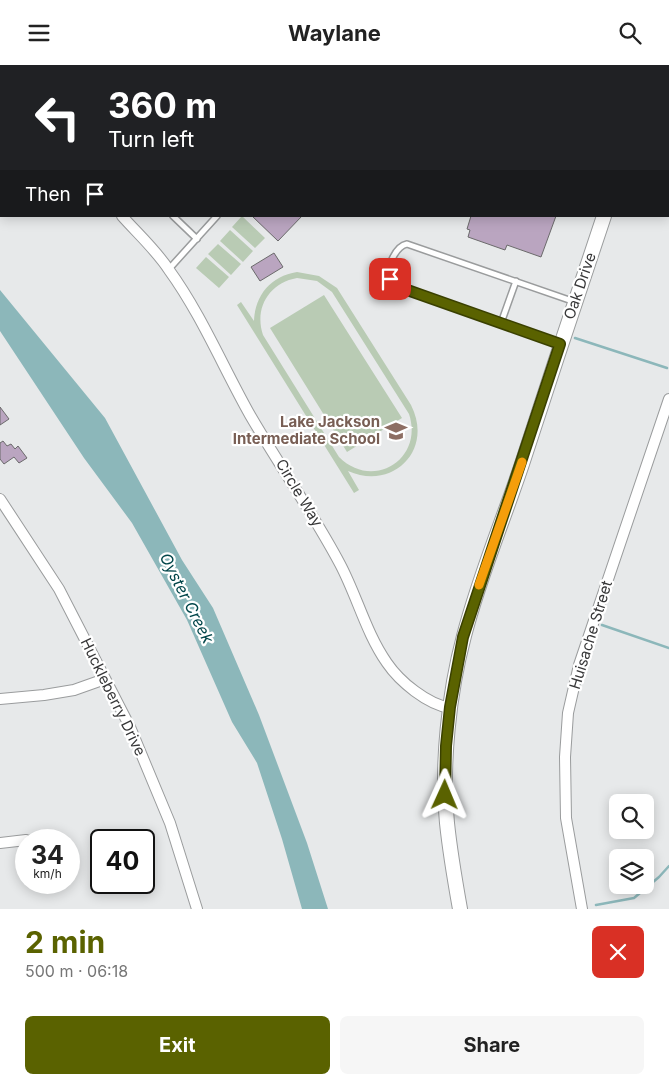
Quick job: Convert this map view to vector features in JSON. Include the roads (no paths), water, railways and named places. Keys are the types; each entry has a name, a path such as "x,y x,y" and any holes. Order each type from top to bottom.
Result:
{"street":[{"name":"Circle Way","path":"123,217 169,269 190,303 252,417 323,533 358,601 375,643 388,664 417,692 437,705 450,707"},
{"name":"Oak Drive","path":"460,909 446,822 446,746 450,707 463,637 604,217"},
{"name":"Huisache Street","path":"582,909 566,818 565,757 568,713 579,665 669,399"},
{"name":"Huckleberry Drive","path":"0,499 59,589 130,727 170,823 197,909"},
{"path":"0,699 74,691 105,679"},
{"path":"0,843 15,842"}],"lane":[{"path":"174,217 196,239"},
{"path":"169,269 215,219"},
{"path":"560,344 396,286 390,279 389,270 397,250 401,245 407,244 575,302"},
{"path":"501,323 516,281"}],"water":[{"name":"Oyster Creek","path":"0,290 105,418 182,560 213,608 259,715 307,843 328,909 302,909 282,839 257,763 232,722 187,620 132,523 84,458 0,331"}],"waterway":[{"path":"575,338 667,368"},
{"path":"602,625 669,648"},
{"path":"596,905 634,898 669,866"}],"place":[{"name":"Lake Jackson Intermediate School","path":"396,431"}]}
